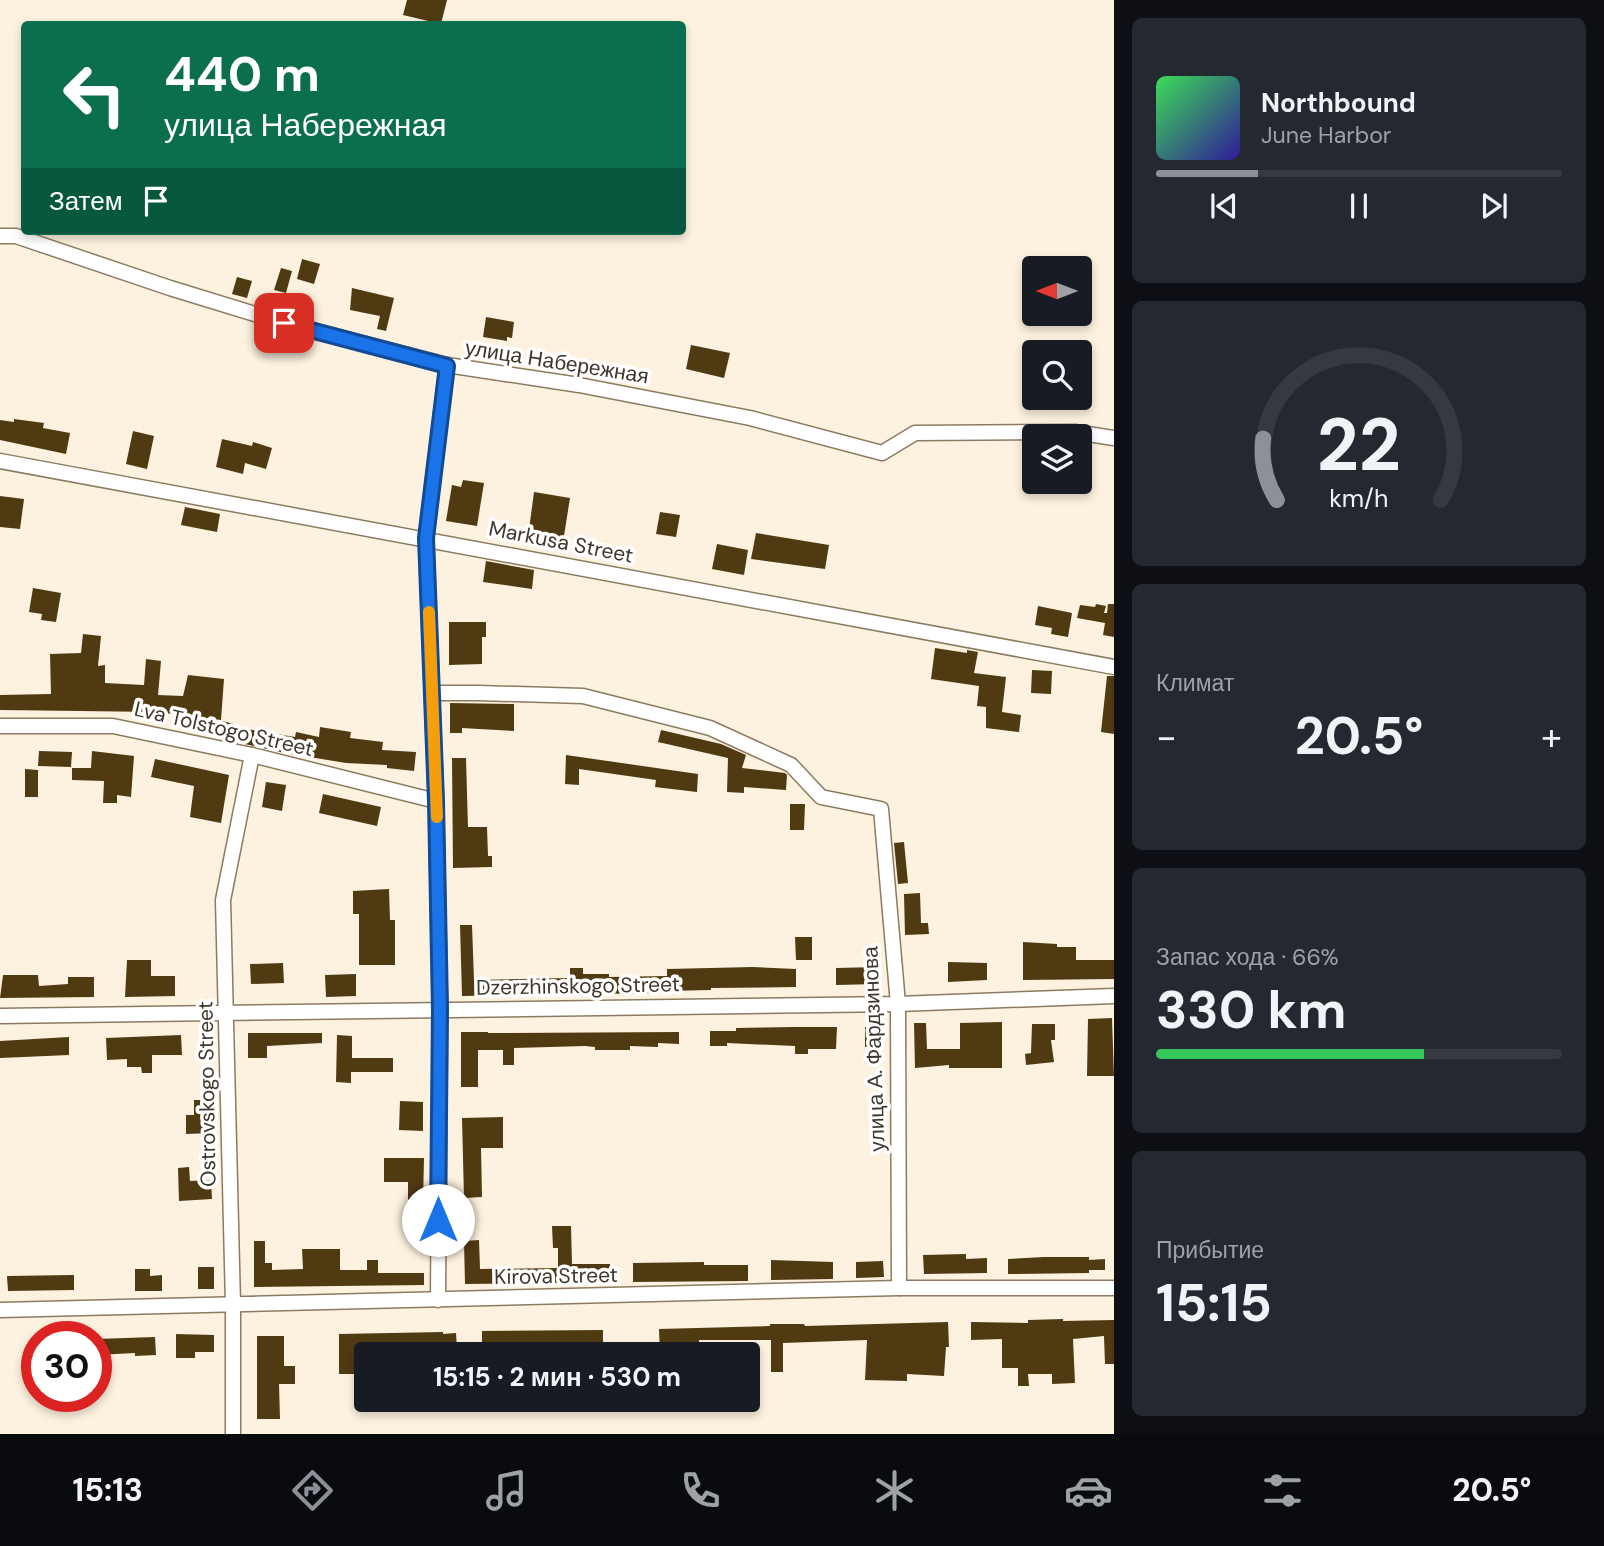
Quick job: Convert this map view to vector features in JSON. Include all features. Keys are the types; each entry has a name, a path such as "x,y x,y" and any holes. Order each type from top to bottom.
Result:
{"street":[{"name":"улица Набережная","path":"0,236 16,236 284,323 447,366 579,385 750,418 882,453 915,433 1075,432 1114,438"},
{"path":"438,1300 440,1009 433,694 426,538 447,366"},
{"name":"Markusa Street","path":"0,461 1114,667"},
{"name":"улица А. Фардзинова","path":"433,694 478,692 583,696 710,728 791,765 821,797 881,809 898,1004 899,1288"},
{"name":"Lva Tolstogo Street","path":"0,726 113,726 252,755 436,801"},
{"name":"Ostrovskogo Street","path":"233,1434 233,1305 223,900 252,755"},
{"name":"Dzerzhinskogo Street","path":"0,1016 898,1004 1114,996"},
{"name":"Kirova Street","path":"0,1310 899,1288 1114,1288"}],"building":[{"path":"407,0 447,0 442,21 403,15"},
{"path":"302,259 320,264 314,284 297,279"},
{"path":"281,268 292,271 286,293 274,290"},
{"path":"237,277 252,281 247,298 232,294"},
{"path":"352,288 394,298 386,331 377,329 380,316 350,310"},
{"path":"486,317 514,322 512,338 507,337 507,341 483,337"},
{"path":"691,345 730,353 724,378 686,369"},
{"path":"14,419 44,423 43,428 70,433 66,454 0,440 0,420 14,422"},
{"path":"133,431 154,436 147,469 126,464"},
{"path":"222,439 252,446 253,442 272,448 266,469 245,463 243,474 216,467"},
{"path":"463,480 484,483 477,526 446,521 452,485 461,487"},
{"path":"534,492 570,498 563,542 528,537"},
{"path":"0,496 24,499 20,529 0,527"},
{"path":"185,507 220,514 217,532 181,525"},
{"path":"660,512 680,515 676,537 656,534"},
{"path":"756,533 829,545 825,569 751,559"},
{"path":"717,544 748,550 744,575 712,569"},
{"path":"486,561 534,570 532,589 483,582"},
{"path":"33,588 61,593 56,622 41,620 42,614 29,612"},
{"path":"1096,604 1106,606 1104,613 1107,613 1108,604 1114,604 1114,637 1103,635 1105,623 1077,618 1080,605 1095,607"},
{"path":"1038,606 1072,613 1068,637 1051,634 1052,628 1035,625"},
{"path":"449,622 486,622 486,637 482,637 482,664 449,665"},
{"path":"83,634 101,636 98,666 105,665 105,683 144,685 146,659 161,661 158,695 183,696 188,675 224,679 221,720 157,712 0,710 0,695 51,694 50,654 81,653"},
{"path":"935,648 978,652 974,673 1006,677 1002,712 1021,715 1019,732 986,728 986,707 977,706 979,686 931,679"},
{"path":"1032,670 1052,671 1051,694 1031,693"},
{"path":"1107,676 1114,676 1114,734 1101,732"},
{"path":"450,703 514,704 514,731 462,728 462,733 450,733"},
{"path":"222,721 234,724 234,727 295,737 296,732 319,737 320,727 351,732 350,738 383,742 382,750 416,752 414,771 387,768 387,765 346,763 285,753 218,738"},
{"path":"661,730 721,744 746,755 742,768 785,773 786,790 744,787 744,793 727,792 728,758 658,742"},
{"path":"39,751 72,752 71,767 38,766"},
{"path":"92,751 134,756 131,797 117,795 117,803 103,803 104,781 72,780 72,768 91,768"},
{"path":"566,755 698,774 697,792 655,787 656,780 579,769 579,785 565,784"},
{"path":"452,758 466,758 468,827 487,827 488,856 492,856 492,867 453,868"},
{"path":"155,759 229,775 221,823 190,817 194,786 151,777"},
{"path":"25,769 38,770 38,797 25,797"},
{"path":"266,782 286,785 282,811 262,807"},
{"path":"323,794 381,807 377,826 319,813"},
{"path":"790,804 805,804 804,830 790,830"},
{"path":"904,842 908,883 898,884 894,843"},
{"path":"389,889 390,920 395,920 395,965 359,965 359,914 353,914 353,891"},
{"path":"920,893 921,923 928,923 929,934 905,935 904,894"},
{"path":"460,925 472,925 474,980 570,978 570,968 583,968 583,974 609,974 609,977 667,976 667,969 753,967 796,969 796,987 711,988 666,993 462,996"},
{"path":"795,937 812,937 812,960 796,960"},
{"path":"1023,942 1076,947 1076,960 1114,960 1114,979 1023,980"},
{"path":"127,960 151,960 151,976 175,976 175,996 125,997"},
{"path":"948,962 987,963 987,980 948,982"},
{"path":"283,963 284,983 251,984 250,964"},
{"path":"878,967 878,984 836,985 836,968"},
{"path":"356,974 356,996 326,997 325,975"},
{"path":"3,975 38,975 39,986 68,984 68,977 94,977 94,997 0,998"},
{"path":"1112,1018 1114,1076 1087,1076 1088,1019"},
{"path":"1002,1022 1002,1068 949,1068 949,1065 915,1068 914,1023 926,1023 927,1049 960,1049 960,1023"},
{"path":"1032,1024 1055,1024 1055,1040 1051,1040 1054,1062 1026,1065 1025,1054 1031,1053"},
{"path":"837,1027 836,1049 808,1049 808,1054 795,1054 795,1046 727,1043 727,1046 710,1046 710,1031 736,1031 736,1028"},
{"path":"865,1027 880,1027 880,1047 865,1047"},
{"path":"461,1032 679,1032 679,1044 658,1043 658,1047 630,1046 630,1050 595,1050 595,1047 585,1046 514,1048 514,1065 503,1065 503,1050 478,1050 478,1087 461,1087"},
{"path":"248,1033 322,1033 322,1043 267,1046 267,1058 248,1058"},
{"path":"181,1035 182,1055 152,1055 152,1073 142,1073 141,1067 127,1067 127,1059 107,1060 106,1038"},
{"path":"337,1035 352,1036 352,1058 393,1058 393,1072 351,1072 351,1083 336,1082"},
{"path":"69,1037 69,1055 0,1058 0,1041"},
{"path":"194,1100 211,1100 212,1133 186,1134 186,1115 194,1115"},
{"path":"400,1101 423,1102 423,1131 399,1130"},
{"path":"503,1117 503,1148 481,1148 482,1197 464,1198 462,1118"},
{"path":"384,1158 424,1158 423,1204 408,1204 408,1182 384,1182"},
{"path":"189,1167 190,1181 211,1180 212,1199 179,1201 178,1168"},
{"path":"552,1226 571,1226 572,1264 610,1264 610,1282 465,1284 464,1241 479,1240 480,1269 558,1268 558,1248 553,1248"},
{"path":"254,1241 265,1241 265,1263 272,1263 272,1270 303,1269 302,1249 340,1249 340,1270 367,1270 367,1260 378,1260 378,1273 424,1273 424,1285 254,1287"},
{"path":"966,1254 966,1259 987,1258 987,1273 924,1274 923,1255"},
{"path":"1008,1259 1105,1259 1105,1270 1089,1270 1089,1273 1008,1274"},
{"path":"771,1260 833,1262 833,1279 771,1280"},
{"path":"883,1261 884,1277 856,1278 856,1262"},
{"path":"704,1262 704,1265 748,1265 748,1281 633,1282 633,1263"},
{"path":"198,1267 214,1267 214,1289 198,1289"},
{"path":"135,1269 150,1269 150,1276 162,1275 162,1291 135,1291"},
{"path":"74,1275 74,1290 8,1291 7,1276"},
{"path":"1028,1320 1114,1320 1114,1364 1105,1364 1104,1336 1073,1339 1075,1383 1052,1384 1052,1374 1028,1374 1029,1386 1018,1386 1018,1368 1002,1368 1002,1339 971,1340 971,1322 1028,1323"},
{"path":"948,1322 949,1347 946,1347 944,1376 907,1374 907,1381 865,1380 867,1340 783,1343 783,1372 771,1372 771,1340 660,1342 659,1329 770,1324 805,1326"},
{"path":"603,1330 603,1342 482,1342 482,1331"},
{"path":"443,1332 456,1333 457,1342 354,1342 354,1374 339,1374 339,1334"},
{"path":"176,1334 214,1335 214,1352 195,1352 195,1358 176,1358"},
{"path":"257,1336 284,1336 284,1366 295,1366 295,1384 279,1384 280,1419 257,1419"},
{"path":"155,1337 156,1355 112,1354 112,1338"}],"slow traffic":[{"path":"429,612 437,817"}],"route":[{"path":"284,323 447,366 426,538 433,694 440,1009 438,1220"}]}
